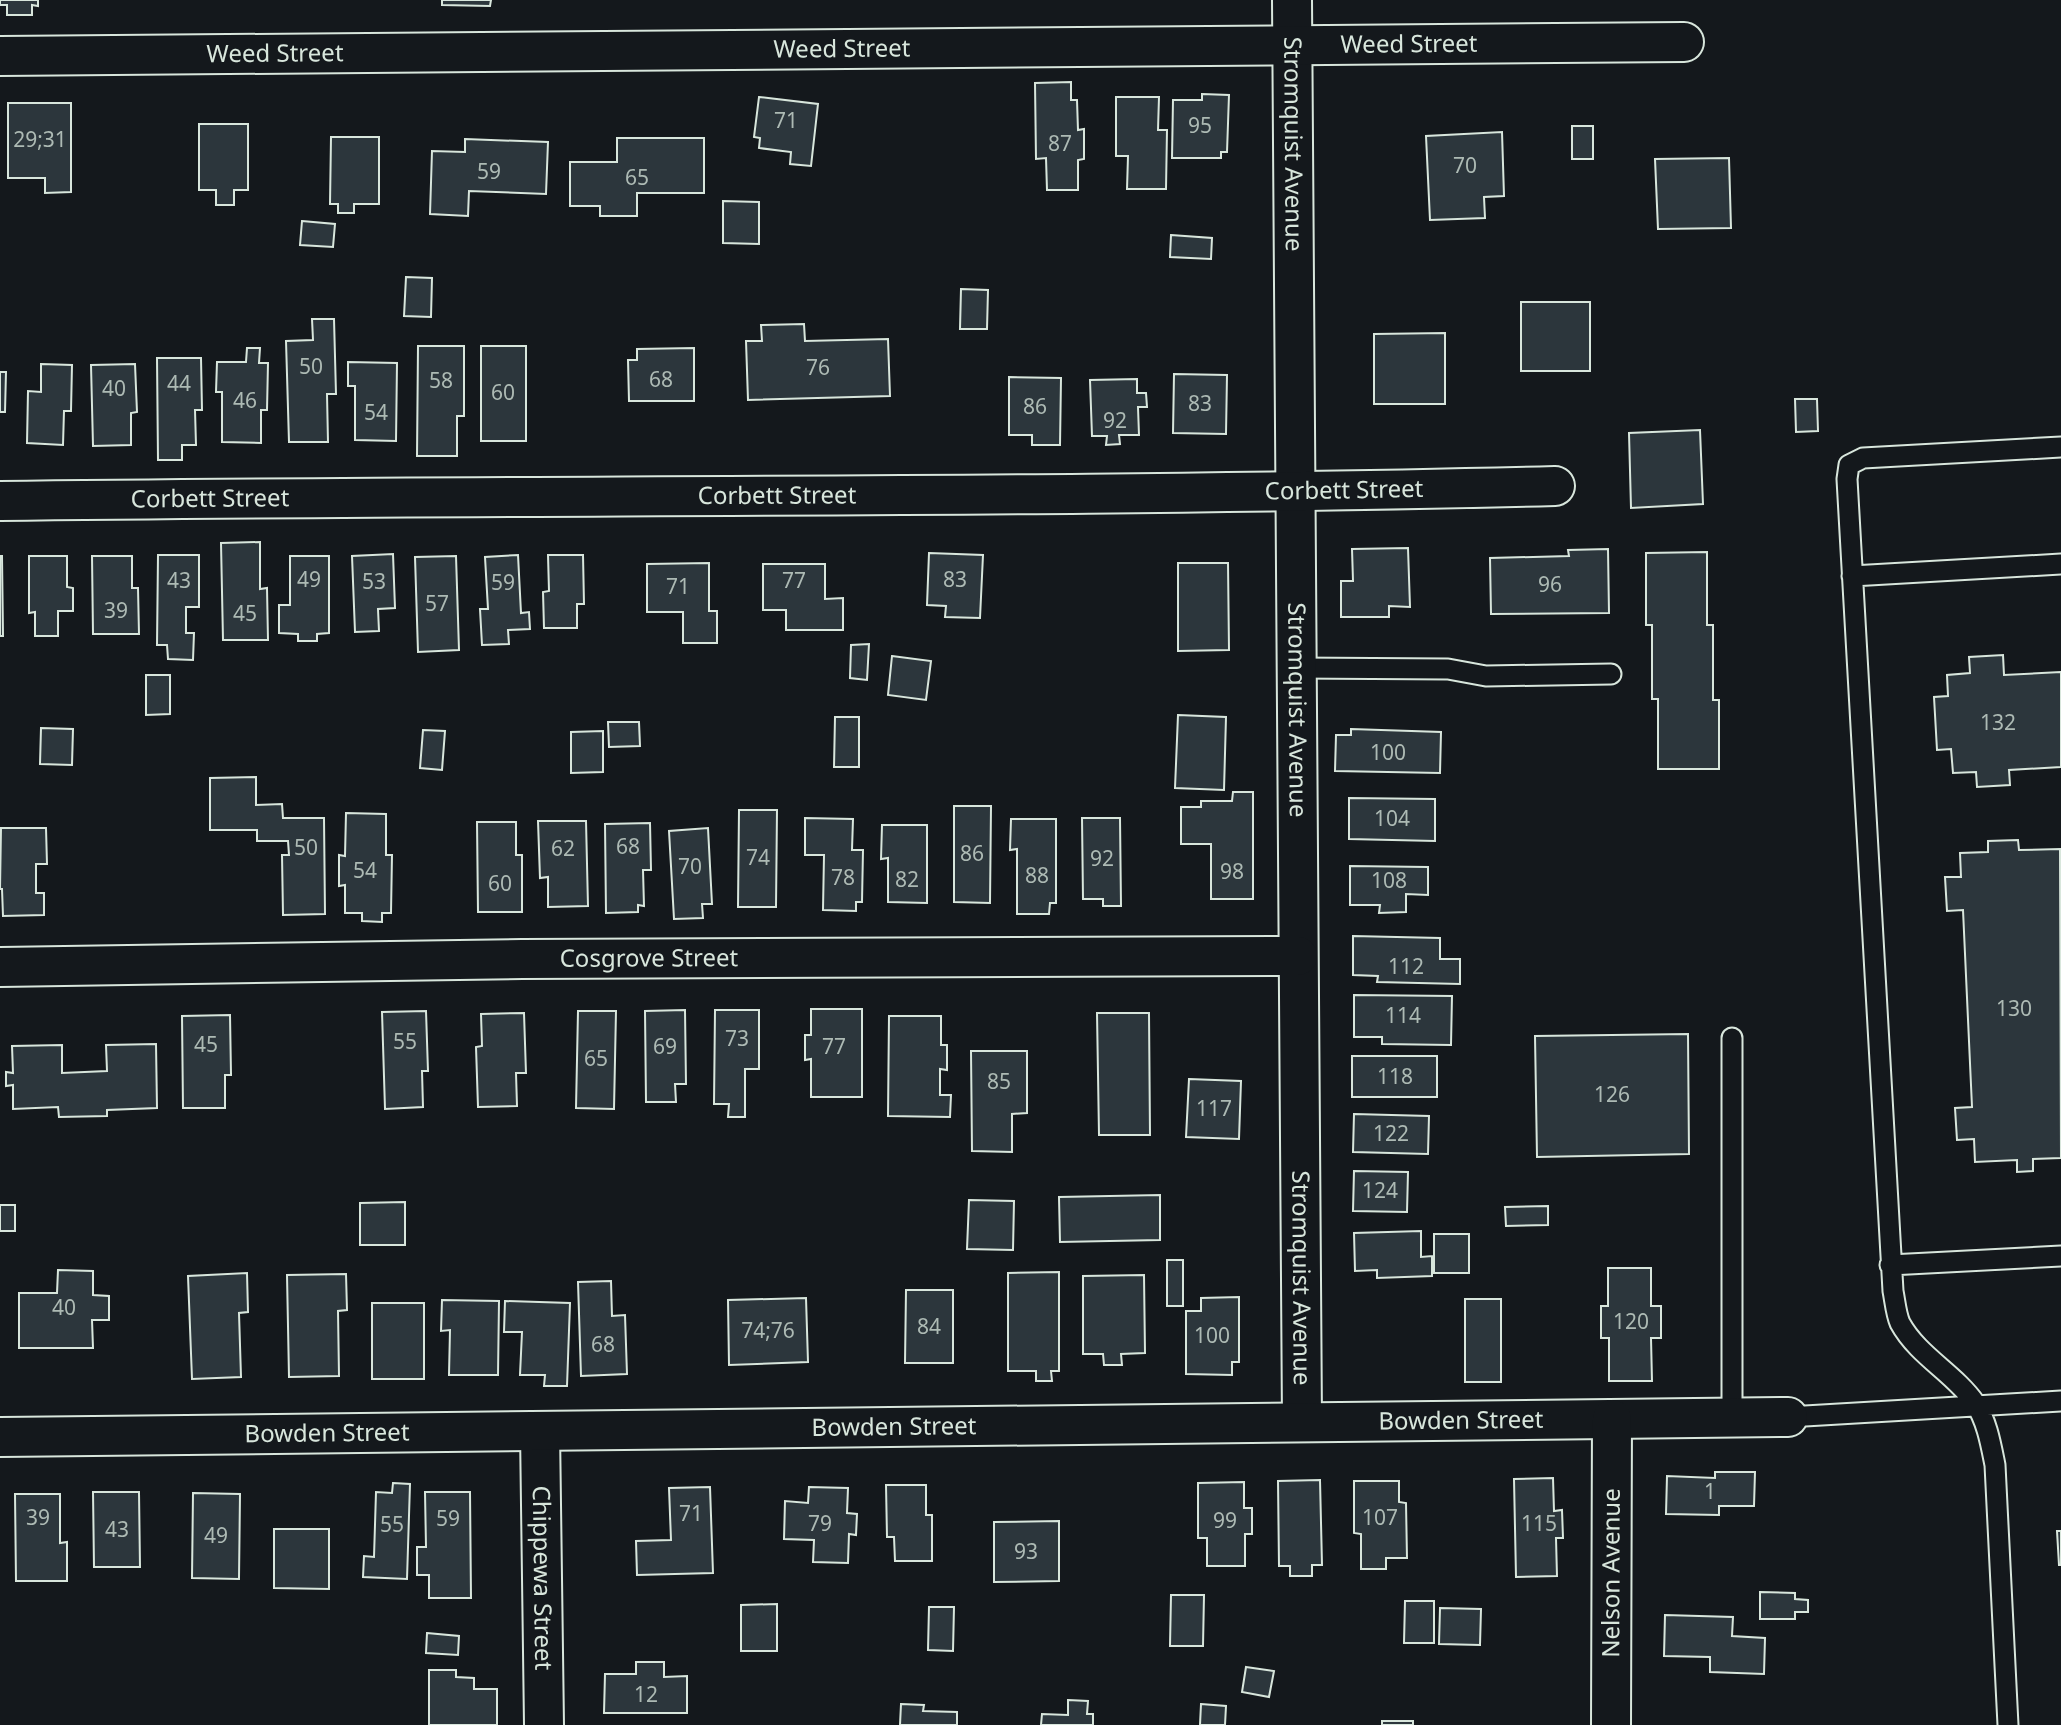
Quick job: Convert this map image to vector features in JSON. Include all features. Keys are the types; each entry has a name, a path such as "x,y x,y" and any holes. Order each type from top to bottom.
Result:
{"street":[{"name":"Stromquist Avenue","path":"1292,0 1302,1422"},
{"name":"Weed Street","path":"0,56 1684,42"},
{"name":"Corbett Street","path":"0,501 357,496 1296,492 1555,486"},
{"name":"Cosgrove Street","path":"0,967 522,959 1298,956"},
{"name":"Bowden Street","path":"0,1437 1788,1417"},
{"name":"Nelson Avenue","path":"1611,1725 1612,1419"},
{"name":"Chippewa Street","path":"540,1431 544,1725"}],"lane":[{"path":"2008,1725 1995,1465 1989,1434 1976,1405 1956,1381 1915,1345 1899,1321 1890,1265 1847,479 1849,465 1863,458 2061,447"},
{"path":"1852,576 2061,564"},
{"path":"1297,668 1448,669 1486,676 1611,674"},
{"path":"1731,1418 1732,1038"},
{"path":"1890,1265 2061,1256"},
{"path":"1788,1417 2061,1401"}],"building":[{"path":"0,0 38,0 38,6 32,5 32,15 7,15 7,5 0,5"},
{"path":"442,0 491,0 490,6 442,5"},
{"path":"1071,82 1071,100 1077,100 1078,130 1084,129 1084,159 1078,160 1078,190 1047,190 1046,158 1036,159 1035,83"},
{"path":"1202,94 1229,95 1227,152 1221,152 1221,158 1172,158 1173,100 1202,100"},
{"path":"759,97 818,104 811,166 790,164 791,152 759,148 760,138 754,137"},
{"path":"1116,97 1159,97 1158,130 1167,130 1166,189 1127,189 1128,156 1116,156"},
{"path":"8,103 71,103 71,192 45,193 45,178 8,178"},
{"path":"199,124 248,124 248,190 234,190 234,205 216,205 216,190 199,190"},
{"path":"1572,126 1593,126 1593,159 1572,159"},
{"path":"1502,132 1504,196 1484,197 1485,218 1430,220 1426,136"},
{"path":"331,137 379,137 379,204 354,204 354,213 338,213 338,204 330,204"},
{"path":"617,138 704,138 704,193 637,193 637,216 600,216 600,206 570,206 570,162 617,162"},
{"path":"465,139 548,142 546,194 469,191 468,216 430,214 432,151 465,152"},
{"path":"1729,158 1731,228 1658,229 1655,159"},
{"path":"723,201 759,202 759,244 723,243"},
{"path":"302,221 335,224 333,247 300,245"},
{"path":"1171,235 1212,238 1211,259 1170,257"},
{"path":"406,277 432,278 431,317 404,316"},
{"path":"961,289 988,290 987,329 960,329"},
{"path":"1521,302 1590,302 1590,371 1521,371"},
{"path":"312,319 334,319 336,394 327,394 328,442 289,442 286,341 313,340"},
{"path":"804,324 805,341 888,339 890,396 748,400 746,341 762,341 761,325"},
{"path":"1445,333 1445,404 1374,404 1374,334"},
{"path":"418,346 464,346 464,416 457,416 457,456 417,456"},
{"path":"481,346 526,346 526,441 481,441"},
{"path":"247,348 260,348 259,363 268,363 267,410 261,410 261,443 222,442 222,392 216,392 217,362 246,362"},
{"path":"694,348 694,401 629,401 628,360 637,360 637,349"},
{"path":"157,358 201,358 202,410 195,410 196,445 182,445 182,460 158,460"},
{"path":"348,362 397,363 396,441 355,440 355,386 348,386"},
{"path":"41,364 72,365 71,411 64,411 63,445 27,443 28,391 41,392"},
{"path":"135,364 137,412 131,413 131,445 93,446 91,365"},
{"path":"0,372 6,372 5,412 0,412"},
{"path":"1174,374 1227,375 1226,434 1173,433"},
{"path":"1009,377 1061,378 1060,445 1032,445 1032,435 1009,435"},
{"path":"1137,379 1137,393 1146,393 1147,407 1138,407 1139,435 1119,435 1120,444 1106,445 1107,436 1092,436 1090,380"},
{"path":"1795,399 1817,399 1818,431 1796,432"},
{"path":"1700,430 1703,504 1631,508 1629,433"},
{"path":"260,542 260,589 267,588 268,640 223,640 221,543"},
{"path":"1408,548 1410,607 1389,606 1389,617 1341,617 1341,581 1353,581 1352,549"},
{"path":"1608,549 1609,613 1491,614 1490,558 1569,556 1568,550"},
{"path":"1707,552 1707,625 1713,625 1713,700 1719,700 1719,769 1658,769 1658,699 1652,699 1652,625 1646,625 1646,553"},
{"path":"929,553 983,555 980,618 945,617 946,606 927,605"},
{"path":"393,554 395,608 378,609 379,631 355,632 352,556"},
{"path":"158,555 199,555 199,607 186,607 186,633 194,633 193,660 168,659 167,645 157,645"},
{"path":"518,555 521,613 529,612 530,629 508,630 509,644 482,645 480,609 488,609 485,557"},
{"path":"548,555 583,555 584,604 577,604 577,628 544,628 543,592 549,591"},
{"path":"2,556 3,636 0,636"},
{"path":"29,556 67,556 67,587 73,588 73,611 58,611 58,636 35,636 35,612 29,613"},
{"path":"92,556 132,556 132,588 138,588 139,634 93,634"},
{"path":"290,556 329,556 329,633 317,634 317,641 298,641 298,634 279,633 279,605 290,605"},
{"path":"456,556 459,650 418,652 415,557"},
{"path":"709,563 709,611 717,611 717,643 683,643 683,612 647,612 647,564"},
{"path":"1178,563 1228,563 1229,650 1178,651"},
{"path":"763,564 825,564 825,599 843,598 843,630 786,630 786,610 763,610"},
{"path":"869,644 867,680 850,678 851,645"},
{"path":"2003,655 2004,675 2061,672 2061,767 2009,770 2010,785 1977,787 1976,772 1953,773 1951,749 1937,750 1934,697 1948,696 1947,675 1970,673 1969,657"},
{"path":"892,656 931,661 926,700 888,695"},
{"path":"146,675 170,675 170,714 146,715"},
{"path":"1178,715 1226,717 1224,790 1175,788"},
{"path":"835,717 859,717 859,767 834,767"},
{"path":"608,722 639,722 640,746 609,747"},
{"path":"41,728 73,729 72,765 40,764"},
{"path":"1351,729 1441,732 1440,773 1335,771 1336,735 1351,735"},
{"path":"423,730 445,731 442,770 420,768"},
{"path":"603,731 603,772 571,773 571,732"},
{"path":"256,777 256,805 282,804 283,818 324,818 325,914 283,915 282,855 289,855 288,841 257,841 257,830 210,830 210,778"},
{"path":"1233,792 1253,792 1253,899 1211,899 1211,844 1181,844 1181,807 1201,807 1201,801 1232,801"},
{"path":"1349,798 1435,799 1435,841 1349,839"},
{"path":"954,806 991,806 990,903 954,902"},
{"path":"739,810 777,810 776,907 738,907"},
{"path":"346,813 386,814 386,855 392,855 391,913 382,913 382,922 362,921 362,913 345,913 345,885 339,886 339,855 345,856"},
{"path":"805,818 853,819 852,850 863,850 862,902 856,902 856,911 823,910 824,855 805,855"},
{"path":"1082,818 1120,818 1121,906 1103,906 1103,899 1083,899"},
{"path":"1011,819 1056,819 1056,903 1050,903 1049,914 1017,914 1017,849 1010,850"},
{"path":"538,821 586,821 588,906 548,907 548,877 540,878"},
{"path":"477,822 516,822 516,855 522,855 522,912 478,912"},
{"path":"650,823 651,870 643,870 644,906 638,905 638,912 606,913 605,824"},
{"path":"882,825 927,825 927,903 888,902 888,858 881,859"},
{"path":"1,828 46,828 47,864 36,864 36,893 44,893 44,915 3,916 0,889"},
{"path":"708,828 712,904 702,904 703,918 674,919 669,831"},
{"path":"2018,840 2019,850 2060,849 2061,1158 2033,1159 2033,1171 2017,1172 2017,1160 1975,1162 1974,1139 1957,1140 1955,1108 1972,1107 1963,910 1947,911 1945,877 1961,877 1960,853 1988,852 1988,841"},
{"path":"1350,866 1428,867 1428,895 1406,894 1406,912 1379,913 1380,905 1350,905"},
{"path":"1353,936 1440,938 1440,959 1460,959 1460,984 1377,982 1378,976 1353,975"},
{"path":"1354,995 1452,996 1451,1045 1382,1044 1382,1037 1354,1037"},
{"path":"811,1009 862,1009 862,1097 811,1097 811,1059 805,1060 805,1035 811,1035"},
{"path":"685,1010 686,1084 675,1084 676,1102 646,1102 645,1011"},
{"path":"715,1010 759,1010 759,1069 745,1069 745,1117 728,1117 729,1104 714,1104"},
{"path":"426,1011 428,1071 422,1071 423,1107 385,1109 382,1012"},
{"path":"578,1011 616,1011 614,1109 576,1108"},
{"path":"524,1013 526,1073 516,1073 517,1106 478,1107 476,1047 482,1046 481,1014"},
{"path":"1097,1013 1149,1013 1150,1135 1099,1135"},
{"path":"230,1015 231,1075 225,1075 225,1108 183,1108 182,1016"},
{"path":"889,1016 941,1016 941,1045 947,1045 947,1070 940,1069 940,1095 951,1095 950,1117 888,1116"},
{"path":"1688,1034 1689,1154 1537,1157 1535,1036"},
{"path":"156,1044 157,1108 107,1110 107,1116 59,1117 58,1107 13,1109 13,1085 6,1086 6,1072 13,1073 12,1046 62,1045 62,1073 107,1071 106,1045"},
{"path":"971,1051 1027,1051 1027,1113 1012,1114 1012,1152 972,1151"},
{"path":"1352,1056 1437,1056 1437,1097 1352,1097"},
{"path":"1189,1079 1241,1081 1239,1139 1186,1137"},
{"path":"1354,1114 1429,1116 1428,1154 1353,1152"},
{"path":"1354,1171 1408,1172 1407,1212 1353,1211"},
{"path":"1160,1195 1160,1240 1060,1242 1059,1197"},
{"path":"969,1200 1014,1201 1013,1250 967,1249"},
{"path":"405,1202 405,1245 360,1245 360,1203"},
{"path":"0,1205 15,1205 15,1231 0,1231"},
{"path":"1548,1206 1548,1225 1506,1226 1505,1207"},
{"path":"1421,1231 1421,1257 1432,1256 1432,1276 1377,1278 1377,1270 1355,1271 1354,1233"},
{"path":"1434,1234 1469,1234 1469,1273 1434,1273"},
{"path":"1167,1260 1183,1260 1183,1306 1167,1306"},
{"path":"1608,1268 1651,1268 1651,1306 1661,1306 1661,1338 1651,1338 1652,1381 1609,1381 1609,1338 1601,1338 1601,1306 1608,1306"},
{"path":"58,1270 93,1271 93,1295 109,1296 109,1320 92,1320 93,1348 19,1348 19,1293 57,1293"},
{"path":"1059,1272 1059,1371 1051,1371 1052,1381 1036,1381 1036,1371 1008,1371 1008,1273"},
{"path":"247,1273 248,1312 239,1313 241,1377 192,1379 188,1276"},
{"path":"346,1274 347,1310 338,1311 339,1376 289,1377 287,1275"},
{"path":"1144,1275 1145,1353 1121,1354 1122,1365 1104,1365 1103,1354 1083,1354 1083,1276"},
{"path":"611,1281 612,1316 625,1315 627,1374 581,1376 578,1282"},
{"path":"906,1290 953,1290 953,1363 905,1363"},
{"path":"1239,1297 1239,1362 1232,1362 1232,1375 1186,1374 1186,1311 1201,1311 1201,1298"},
{"path":"806,1298 808,1362 729,1365 728,1300"},
{"path":"1465,1299 1501,1299 1501,1382 1465,1382"},
{"path":"442,1300 499,1301 498,1375 449,1375 450,1330 441,1331"},
{"path":"505,1301 570,1303 567,1386 544,1386 545,1375 520,1375 522,1332 504,1332"},
{"path":"372,1303 424,1303 424,1379 372,1379"},
{"path":"1715,1472 1755,1472 1754,1506 1719,1506 1719,1515 1666,1514 1667,1476 1715,1478"},
{"path":"1553,1478 1554,1511 1562,1510 1563,1538 1556,1538 1557,1576 1516,1577 1514,1479"},
{"path":"1320,1480 1322,1565 1312,1565 1312,1576 1290,1576 1290,1566 1279,1566 1278,1481"},
{"path":"1354,1481 1399,1481 1399,1502 1406,1503 1407,1558 1386,1558 1386,1569 1361,1569 1361,1534 1354,1533"},
{"path":"1244,1482 1244,1508 1252,1508 1252,1534 1245,1534 1245,1566 1207,1566 1207,1538 1198,1538 1198,1483"},
{"path":"393,1483 410,1484 407,1579 363,1577 364,1556 374,1557 376,1492 392,1493"},
{"path":"886,1485 926,1485 926,1515 932,1515 932,1561 895,1561 894,1537 887,1537"},
{"path":"710,1487 713,1573 637,1575 636,1541 671,1540 669,1488"},
{"path":"809,1487 848,1488 847,1513 857,1514 856,1535 849,1534 848,1563 813,1562 814,1540 784,1539 785,1501 808,1503"},
{"path":"93,1492 139,1492 140,1567 94,1567"},
{"path":"425,1492 470,1492 471,1598 429,1598 429,1575 417,1575 417,1547 426,1547"},
{"path":"193,1493 240,1494 239,1579 192,1578"},
{"path":"15,1494 60,1494 60,1543 67,1542 67,1581 16,1581"},
{"path":"1059,1521 1059,1581 994,1582 994,1522"},
{"path":"274,1529 329,1529 329,1589 274,1588"},
{"path":"2057,1531 2061,1531 2061,1565 2059,1565"},
{"path":"1760,1592 1795,1593 1795,1599 1808,1600 1808,1612 1795,1612 1795,1619 1760,1619"},
{"path":"1171,1595 1204,1595 1203,1646 1170,1646"},
{"path":"1405,1601 1434,1601 1434,1643 1404,1643"},
{"path":"777,1604 777,1651 741,1651 741,1605"},
{"path":"929,1607 954,1607 953,1651 928,1650"},
{"path":"1440,1608 1481,1609 1480,1645 1439,1644"},
{"path":"1665,1615 1733,1617 1732,1636 1765,1638 1764,1674 1710,1672 1710,1657 1664,1656"},
{"path":"427,1633 459,1636 458,1655 426,1653"},
{"path":"636,1662 664,1662 664,1677 687,1676 687,1713 604,1713 605,1674 636,1674"},
{"path":"1246,1667 1274,1671 1269,1697 1242,1692"},
{"path":"429,1670 456,1670 456,1677 474,1678 474,1689 497,1689 497,1725 429,1725"},
{"path":"1068,1700 1088,1701 1087,1714 1093,1714 1093,1725 1041,1725 1042,1714 1068,1715"},
{"path":"901,1704 924,1705 923,1711 957,1712 957,1725 900,1725"},
{"path":"1201,1704 1226,1706 1225,1725 1200,1725"},
{"path":"1382,1721 1413,1721 1413,1725 1382,1725"}]}
